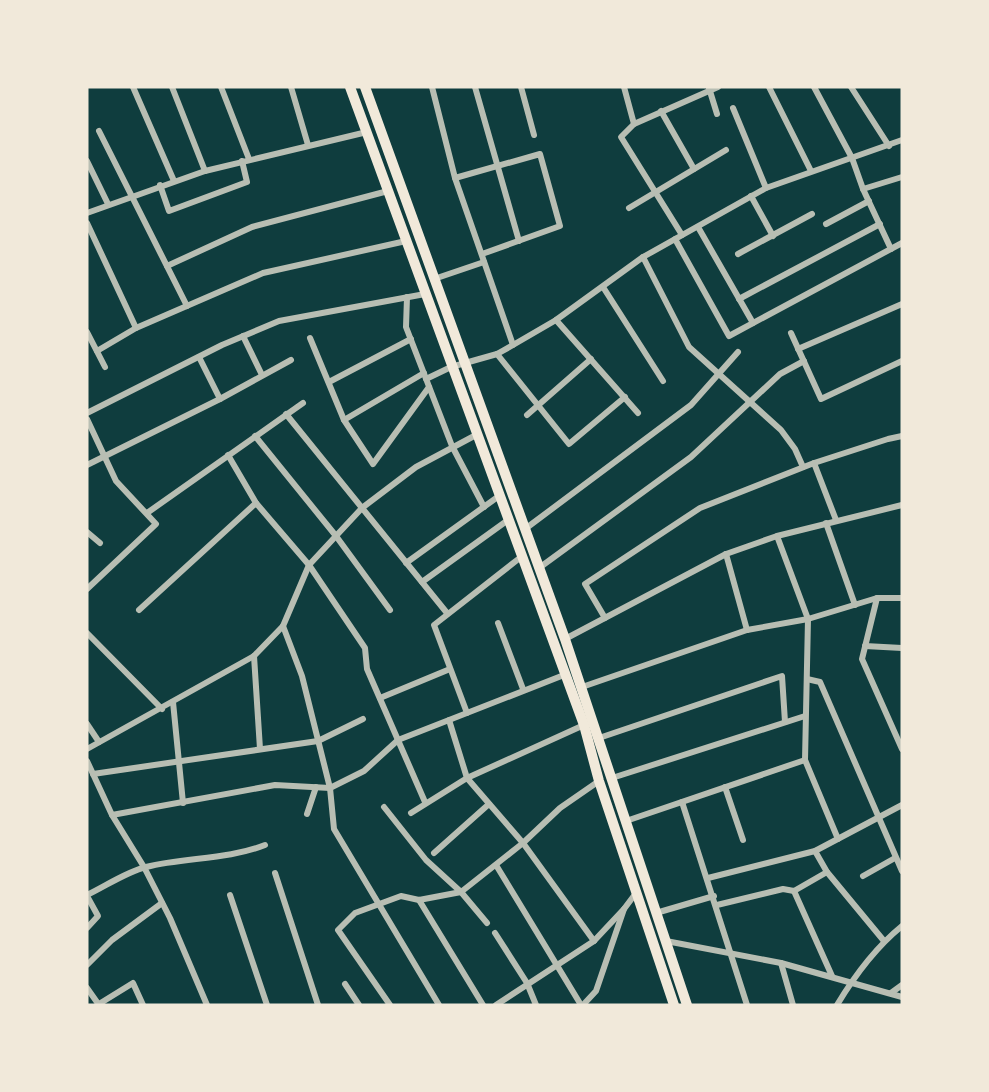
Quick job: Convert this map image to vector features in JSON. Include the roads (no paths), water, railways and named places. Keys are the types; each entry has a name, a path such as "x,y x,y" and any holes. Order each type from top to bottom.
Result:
{"main road":[{"path":"350,87 451,368 584,725 599,781 674,1005"},
{"path":"365,87 463,364 582,687 687,1005"}],"street":[{"path":"133,87 174,181"},
{"path":"172,87 205,171"},
{"path":"160,185 169,211 247,182 246,160 221,87"},
{"path":"291,87 308,145"},
{"path":"432,87 455,178 513,345"},
{"path":"475,87 519,241"},
{"path":"521,87 534,135"},
{"path":"624,87 634,124"},
{"path":"682,235 621,137 634,124 718,87"},
{"path":"769,87 811,171"},
{"path":"814,87 852,158 863,189 891,249"},
{"path":"851,87 890,146"},
{"path":"709,89 717,114"},
{"path":"733,108 766,188"},
{"path":"661,111 694,169"},
{"path":"99,131 187,306"},
{"path":"87,213 160,185 205,171 367,132"},
{"path":"344,420 425,376 497,354 556,320 643,257 766,188 902,140"},
{"path":"629,208 726,150"},
{"path":"455,178 540,154 560,226 482,254"},
{"path":"87,161 108,204"},
{"path":"863,189 902,177"},
{"path":"167,266 252,227 388,191"},
{"path":"751,196 773,236"},
{"path":"826,224 869,201"},
{"path":"738,254 812,214"},
{"path":"87,223 136,328"},
{"path":"739,299 880,224"},
{"path":"698,227 753,323"},
{"path":"675,239 729,336 902,243"},
{"path":"97,351 136,328 263,273 406,241"},
{"path":"643,257 689,347 781,430 795,449 802,467"},
{"path":"434,279 484,262"},
{"path":"603,287 663,381"},
{"path":"87,413 198,357 279,321 425,294"},
{"path":"407,297 406,327 452,446 484,507"},
{"path":"798,349 902,304"},
{"path":"556,320 638,412"},
{"path":"87,332 105,368"},
{"path":"791,333 821,399 902,361"},
{"path":"243,336 262,375"},
{"path":"310,338 344,420 373,464 429,387"},
{"path":"329,382 411,339"},
{"path":"524,530 691,405 738,352"},
{"path":"497,354 568,444 625,397"},
{"path":"198,357 220,399"},
{"path":"527,415 591,359"},
{"path":"87,465 220,399 291,360"},
{"path":"539,568 691,457 780,374 804,361"},
{"path":"147,513 303,403"},
{"path":"286,414 447,613"},
{"path":"87,419 116,481 156,524 87,589"},
{"path":"87,749 254,656 283,626 309,565 362,508 416,467 476,435"},
{"path":"255,436 336,536 390,610"},
{"path":"605,618 585,584 700,508 802,467 902,436"},
{"path":"228,455 256,503 309,565 364,648 367,669 425,802"},
{"path":"814,463 836,520"},
{"path":"406,563 499,496"},
{"path":"139,610 256,503"},
{"path":"565,639 726,554 777,536 902,505"},
{"path":"422,582 508,520"},
{"path":"826,523 855,605"},
{"path":"87,532 100,543"},
{"path":"777,536 808,619 805,760 838,838"},
{"path":"726,554 747,630"},
{"path":"467,713 434,625 521,557"},
{"path":"877,598 862,659 902,749"},
{"path":"582,687 747,630 808,619 877,598 902,598"},
{"path":"498,623 523,689"},
{"path":"283,626 302,676 330,788 334,829 440,1005"},
{"path":"87,633 162,709"},
{"path":"865,646 902,648"},
{"path":"254,656 260,748"},
{"path":"380,698 450,669"},
{"path":"112,815 183,804 275,785 330,788 364,771 398,740 523,689 564,675"},
{"path":"599,738 782,676 784,722"},
{"path":"807,679 820,682 877,818 902,871"},
{"path":"173,702 183,804"},
{"path":"612,778 805,716"},
{"path":"93,774 318,741 363,719"},
{"path":"449,720 467,778 523,843 594,941"},
{"path":"87,724 99,742"},
{"path":"411,813 425,802 467,778 584,725"},
{"path":"87,760 112,815 144,867 162,903 207,1005"},
{"path":"626,821 805,760"},
{"path":"390,1005 338,930 355,913 401,896 419,900 461,892 523,843 560,808 599,781"},
{"path":"307,814 316,787"},
{"path":"724,787 742,840"},
{"path":"682,802 717,905 747,1005"},
{"path":"434,853 489,804"},
{"path":"708,878 815,851 902,805"},
{"path":"384,807 426,860 461,892 487,923"},
{"path":"87,928 98,916 87,896 144,867 202,857 241,854 265,845"},
{"path":"815,851 827,872 884,940"},
{"path":"863,876 895,858"},
{"path":"496,865 582,1005 596,991 624,909"},
{"path":"717,905 783,889 794,891 827,872"},
{"path":"275,873 318,1005"},
{"path":"794,891 832,976"},
{"path":"495,1005 594,941 636,894"},
{"path":"230,895 267,1005"},
{"path":"656,913 714,896"},
{"path":"419,900 483,1005"},
{"path":"87,966 112,940 162,903"},
{"path":"837,1005 851,981 884,940 902,926"},
{"path":"495,933 527,983 536,1005"},
{"path":"666,941 782,963 902,997"},
{"path":"782,963 793,1005"},
{"path":"87,988 99,1004 133,983 143,1005"},
{"path":"345,984 359,1005"},
{"path":"891,993 902,985"}]}
